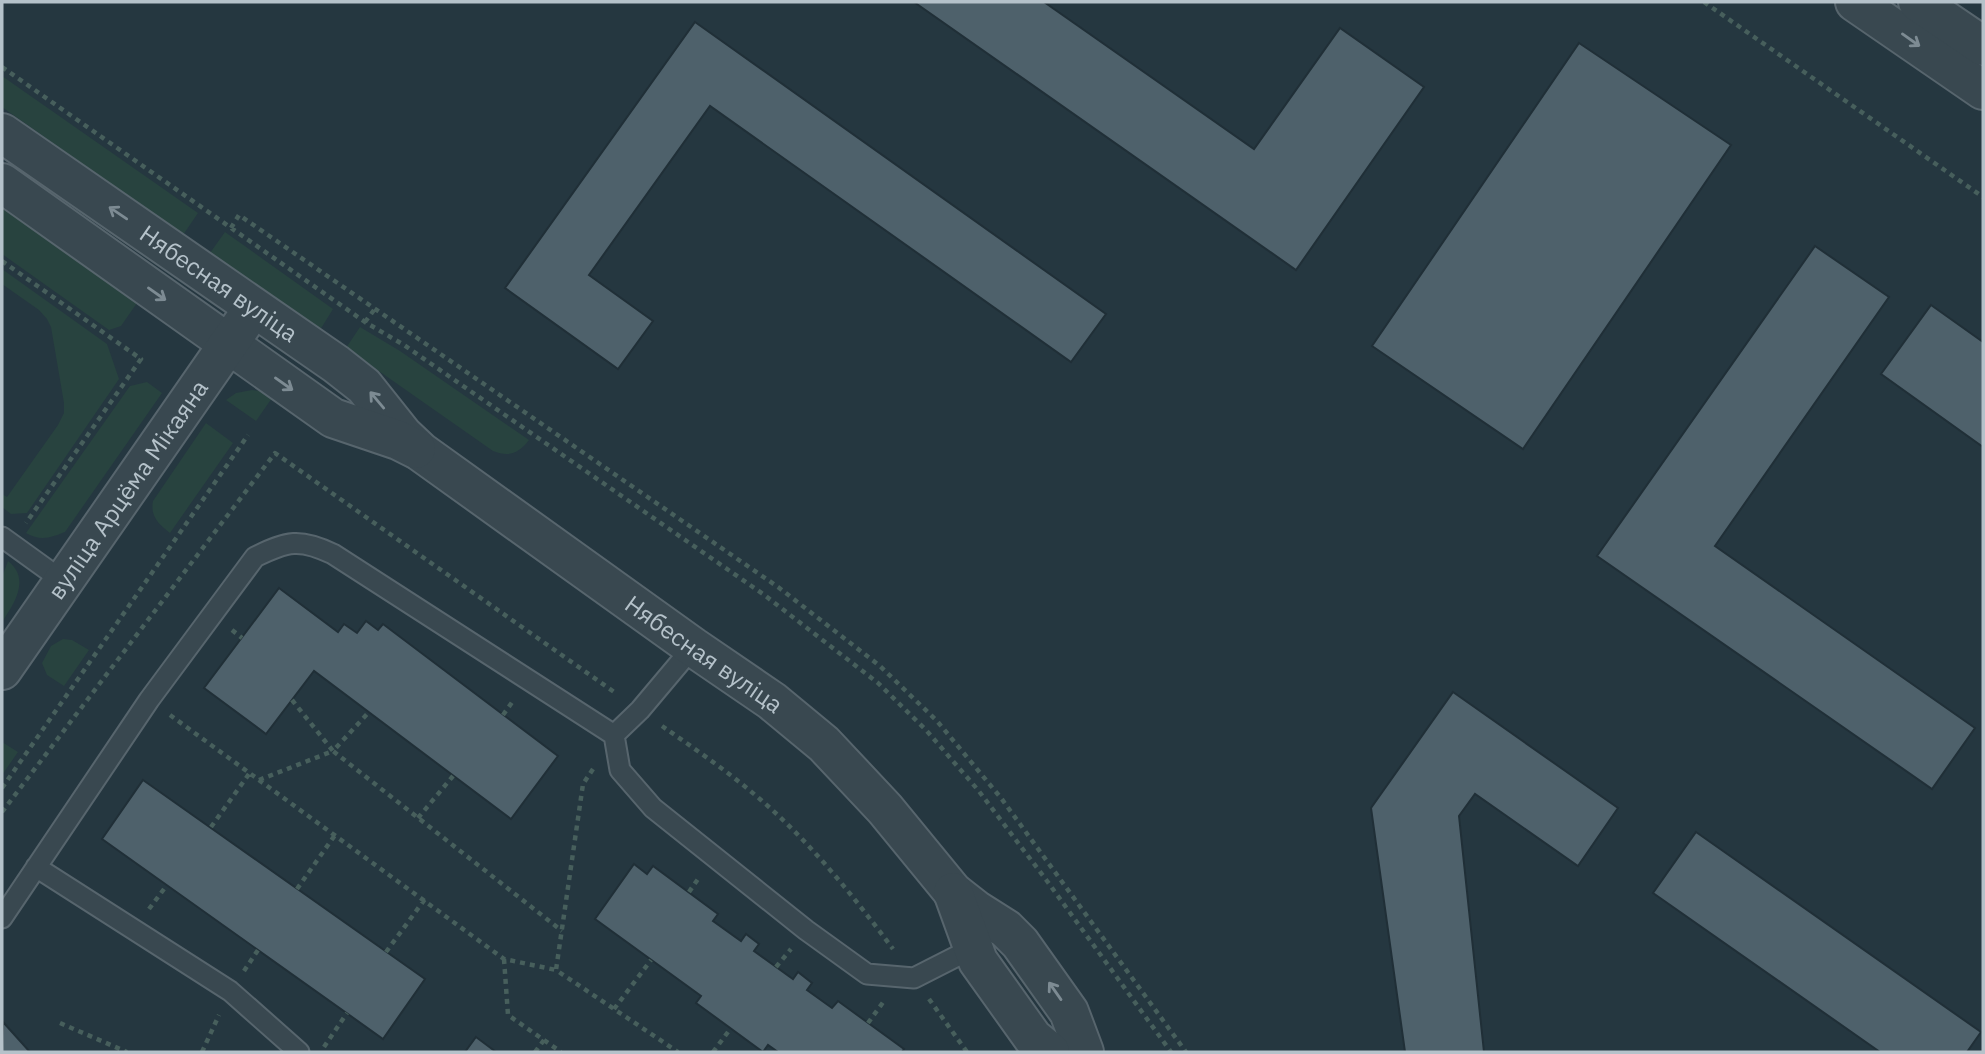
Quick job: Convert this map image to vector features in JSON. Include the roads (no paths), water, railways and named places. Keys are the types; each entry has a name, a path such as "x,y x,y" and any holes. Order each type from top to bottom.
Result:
{"street":[{"path":"1855,2 1983,90"},
{"path":"1918,2 1983,47"},
{"name":"Нябесная вуліца","path":"2,133 255,307 364,386 403,435 421,452 772,701 824,744 885,809 953,892 975,911 1006,929 1020,943 1069,1012 1084,1052"},
{"name":"Нябесная вуліца","path":"2,183 333,418 347,425 398,440 421,452"},
{"name":"вуліца Арцёма Мікаяна","path":"2,670 255,307"},
{"name":"Нябесная вуліца","path":"953,892 973,948 985,972 1033,1038 1049,1052"}],"lane":[{"path":"7,541 63,582"},
{"path":"2,918 149,700 255,557 276,546 298,541 333,554 614,735 620,770 653,808 806,930 867,974 915,978 973,948"},
{"path":"614,735 640,710 693,647"},
{"path":"36,867 230,990 299,1052"}]}
